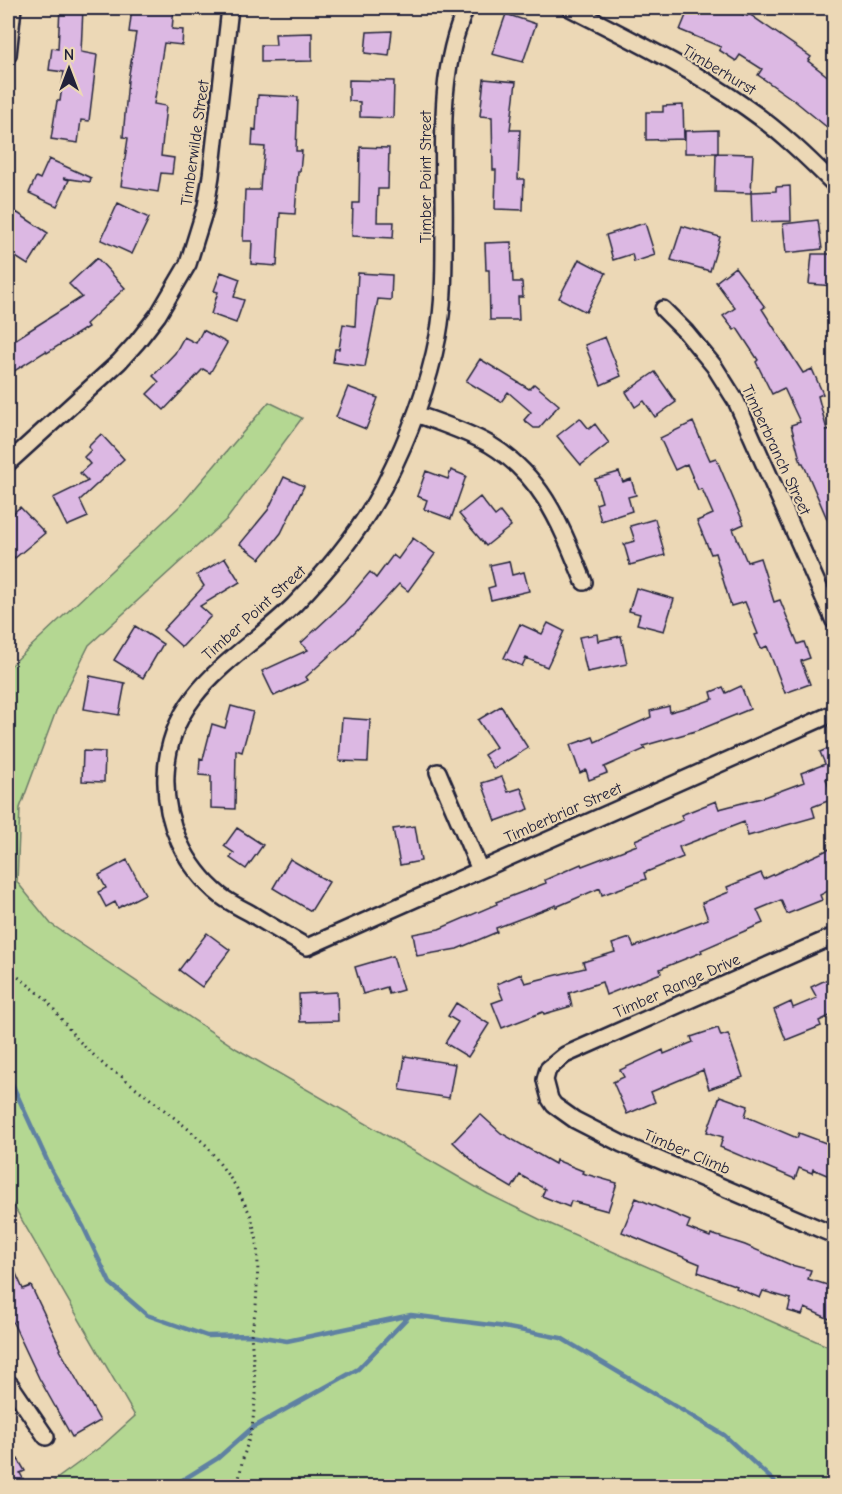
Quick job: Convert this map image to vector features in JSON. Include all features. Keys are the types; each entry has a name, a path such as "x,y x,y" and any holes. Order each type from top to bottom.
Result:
{"street":[{"path":"8,55 13,8"},
{"name":"Timberwilde Street","path":"8,463 119,362 158,315 188,264 206,206 211,176 230,8"},
{"name":"Timber Point Street","path":"307,947 222,897 200,875 176,836 168,807 166,776 170,746 180,717 197,691 218,669 292,607 328,568 360,526 383,489 405,444 427,381 438,335 442,294 443,122 447,74 454,43 466,8"},
{"name":"Timberhurst","path":"570,8 711,84 749,109 797,148 834,184"},
{"name":"Timberbranch Street","path":"663,309 686,332 714,366 736,401 834,621"},
{"path":"416,414 482,440 518,465 541,490 550,505 584,582"},
{"name":"Timberbriar Street","path":"307,947 834,713"},
{"path":"438,772 480,870"},
{"name":"Timber Range Drive","path":"545,1080 548,1069 565,1055 834,936"},
{"name":"Timber Climb","path":"545,1080 550,1099 575,1120 622,1144 834,1235"},
{"path":"8,1383 46,1437"}],"path":[{"path":"8,971 46,999 76,1038 106,1067 121,1076 207,1146 235,1185 251,1216 257,1241 258,1265 256,1307 251,1335 256,1394 254,1419 242,1462 240,1486"}],"green space":[{"path":"269,402 302,418 227,519 89,645 56,711 20,808 17,882 51,924 237,1049 488,1194 539,1219 834,1349 834,1486 47,1486 103,1445 135,1416 8,1196 8,668 180,506"}],"building":[{"path":"60,8 83,8 81,52 97,55 89,121 81,120 78,143 51,139 64,72 49,70 52,48 58,49"},
{"path":"142,8 174,8 172,29 183,30 182,45 164,43 154,104 166,106 161,156 174,158 172,174 161,173 158,192 121,186 128,138 123,137 128,80 136,33 129,32 132,9 142,10"},
{"path":"689,8 727,8 747,16 749,14 811,57 808,61 834,81 834,133 758,75 762,69 740,55 736,61 719,50 721,47 680,30"},
{"path":"506,14 536,24 523,62 492,54"},
{"path":"392,31 389,56 365,53 367,32"},
{"path":"312,33 312,61 261,62 261,45 276,45 275,34"},
{"path":"484,79 516,82 510,130 520,130 518,179 524,179 523,210 495,209 496,170 493,170 492,117 480,116"},
{"path":"349,80 394,81 393,118 360,117 360,102 349,101"},
{"path":"258,95 298,97 296,151 302,151 295,214 280,213 277,266 251,264 252,241 243,241 245,190 260,190 265,147 252,146 253,129 256,130"},
{"path":"683,105 684,139 646,140 646,112 663,112 663,106"},
{"path":"718,130 718,153 685,153 685,131"},
{"path":"360,147 389,148 388,189 378,189 377,222 394,222 393,238 352,236 353,203 359,203"},
{"path":"716,153 753,154 751,193 715,192"},
{"path":"49,159 91,178 90,182 63,178 69,180 57,206 29,193 36,177 40,179"},
{"path":"790,186 791,221 752,222 751,192 776,191 776,187"},
{"path":"118,203 149,218 132,254 101,240"},
{"path":"16,212 48,233 28,265 8,252 8,225"},
{"path":"818,220 822,249 786,253 783,224"},
{"path":"645,223 655,255 634,262 632,254 613,260 606,235"},
{"path":"682,226 720,237 710,271 671,260"},
{"path":"511,242 513,282 522,282 523,297 518,297 519,320 490,320 489,270 486,270 485,243"},
{"path":"812,254 834,254 834,286 809,284"},
{"path":"97,258 125,288 86,324 88,327 8,375 8,344 82,297 69,284"},
{"path":"579,259 606,273 586,312 559,298"},
{"path":"735,267 765,307 762,309 803,373 812,369 823,394 818,396 827,430 834,428 834,535 803,463 801,463 791,425 800,422 784,388 772,394 756,362 758,360 737,328 734,330 723,316 735,308 716,282"},
{"path":"221,272 240,279 234,297 244,300 236,323 211,314 218,292 214,291"},
{"path":"358,273 392,275 391,300 378,299 365,367 333,362 335,349 339,349 343,324 355,326"},
{"path":"203,330 227,343 210,373 203,369 164,410 147,394 159,382 153,376 175,353 184,337 196,343"},
{"path":"605,337 621,376 601,385 585,345"},
{"path":"480,359 529,389 534,384 559,405 539,428 534,428 524,420 531,412 508,392 501,402 466,381"},
{"path":"655,372 676,402 655,417 644,401 635,407 626,392"},
{"path":"348,387 378,398 366,429 336,417"},
{"path":"580,418 589,429 595,424 609,443 581,465 557,436"},
{"path":"693,422 710,460 716,458 744,524 733,529 747,562 760,558 774,602 780,600 798,644 804,642 810,658 801,661 810,684 785,693 767,646 761,649 755,635 758,634 745,602 731,606 715,553 711,554 697,521 713,514 702,489 698,490 687,464 675,470 660,438"},
{"path":"101,434 124,459 80,500 88,517 67,526 53,498 88,481 80,473 90,464 84,457 91,450 88,447"},
{"path":"451,470 466,476 451,519 424,509 427,500 417,496 426,471 448,479"},
{"path":"619,472 623,482 631,479 636,495 628,497 632,511 601,521 596,504 602,502 595,479"},
{"path":"284,477 304,486 281,533 260,559 240,544 268,510"},
{"path":"480,497 495,516 500,512 511,526 486,546 459,514"},
{"path":"20,507 45,533 15,558 8,550 8,518"},
{"path":"655,519 665,555 630,565 624,544 635,541 630,526"},
{"path":"413,538 435,554 408,591 399,584 353,634 306,677 308,680 274,696 262,671 308,650 301,643 344,603 370,572 376,578 393,555 398,559"},
{"path":"225,558 240,582 200,606 211,616 182,647 163,630 204,586 197,575"},
{"path":"509,561 512,575 524,572 529,591 491,600 488,588 495,586 490,565"},
{"path":"636,588 674,599 664,631 637,624 640,614 629,611"},
{"path":"548,623 564,631 547,667 526,658 522,666 504,658 520,624 542,634"},
{"path":"135,626 163,644 143,678 114,660"},
{"path":"597,634 598,641 621,636 627,664 587,672 579,637"},
{"path":"90,676 125,683 119,715 84,709"},
{"path":"741,686 750,709 699,730 643,746 645,749 604,767 607,773 589,780 586,770 580,773 570,745 593,737 595,742 651,717 650,711 669,706 670,712 713,699 711,692 723,687 726,693"},
{"path":"231,706 253,712 242,752 236,750 235,809 211,808 211,776 199,775 200,758 203,759 212,724 225,728"},
{"path":"501,706 528,748 494,769 484,755 496,747 478,720"},
{"path":"342,718 370,720 368,762 339,761"},
{"path":"834,746 834,786 830,777 826,779 833,799 812,807 815,817 748,836 744,822 679,847 683,857 644,873 646,879 602,895 600,888 556,907 556,905 496,928 497,932 457,949 417,956 413,934 439,929 497,904 496,902 546,883 545,880 581,864 582,866 637,845 635,840 683,820 681,815 716,801 719,809 761,798 804,782 801,773 825,764 820,752"},
{"path":"83,751 105,752 104,782 82,781"},
{"path":"502,777 508,792 521,788 529,809 496,821 482,783"},
{"path":"415,826 421,861 400,865 393,829"},
{"path":"237,828 263,845 246,869 230,858 234,853 224,846"},
{"path":"834,847 834,888 820,895 822,900 787,914 781,900 757,910 763,923 660,969 661,973 606,995 602,982 569,993 572,1006 544,1014 543,1012 502,1028 492,1003 503,999 497,984 521,974 525,983 585,968 583,962 615,952 612,944 630,938 634,947 708,919 702,903 729,892 727,887 761,873 764,879"},
{"path":"290,859 329,882 311,911 273,888"},
{"path":"127,860 145,894 118,908 115,902 106,907 98,892 106,888 99,875"},
{"path":"207,933 230,950 202,987 179,970"},
{"path":"393,956 403,990 389,994 387,987 363,994 355,967"},
{"path":"834,976 834,1014 819,1021 821,1026 786,1040 774,1010 791,1002 793,1008 817,998 811,987"},
{"path":"337,992 338,1021 300,1022 299,994"},
{"path":"456,1003 489,1024 468,1057 445,1043 458,1022 448,1016"},
{"path":"718,1028 721,1036 728,1034 743,1077 709,1089 703,1070 651,1092 655,1102 627,1114 613,1082 624,1077 620,1070 663,1050 664,1054 693,1042 691,1037"},
{"path":"405,1056 455,1064 449,1098 400,1090"},
{"path":"720,1096 748,1106 745,1116 797,1138 799,1133 834,1146 834,1178 813,1169 812,1173 799,1168 795,1179 720,1147 723,1137 707,1132"},
{"path":"480,1114 501,1133 555,1164 556,1160 583,1171 582,1173 617,1183 608,1211 571,1201 569,1207 542,1196 545,1189 520,1175 512,1188 483,1171 453,1142"},
{"path":"636,1198 690,1221 687,1228 710,1237 711,1234 745,1245 791,1265 811,1270 808,1279 834,1287 834,1321 805,1308 802,1315 788,1311 791,1299 763,1291 760,1298 736,1288 737,1286 698,1272 700,1264 622,1232"},
{"path":"8,1256 23,1289 31,1286 60,1350 100,1421 72,1437 39,1378 8,1312"},
{"path":"8,1451 13,1462 18,1459 25,1471 20,1473 27,1486 8,1486"}],"waterway":[{"path":"8,1075 51,1169 83,1226 110,1283 147,1315 207,1336 251,1335 287,1341 411,1315 498,1326 561,1338 724,1435 779,1486"},
{"path":"173,1486 218,1458 252,1428 358,1369 409,1316"}]}
